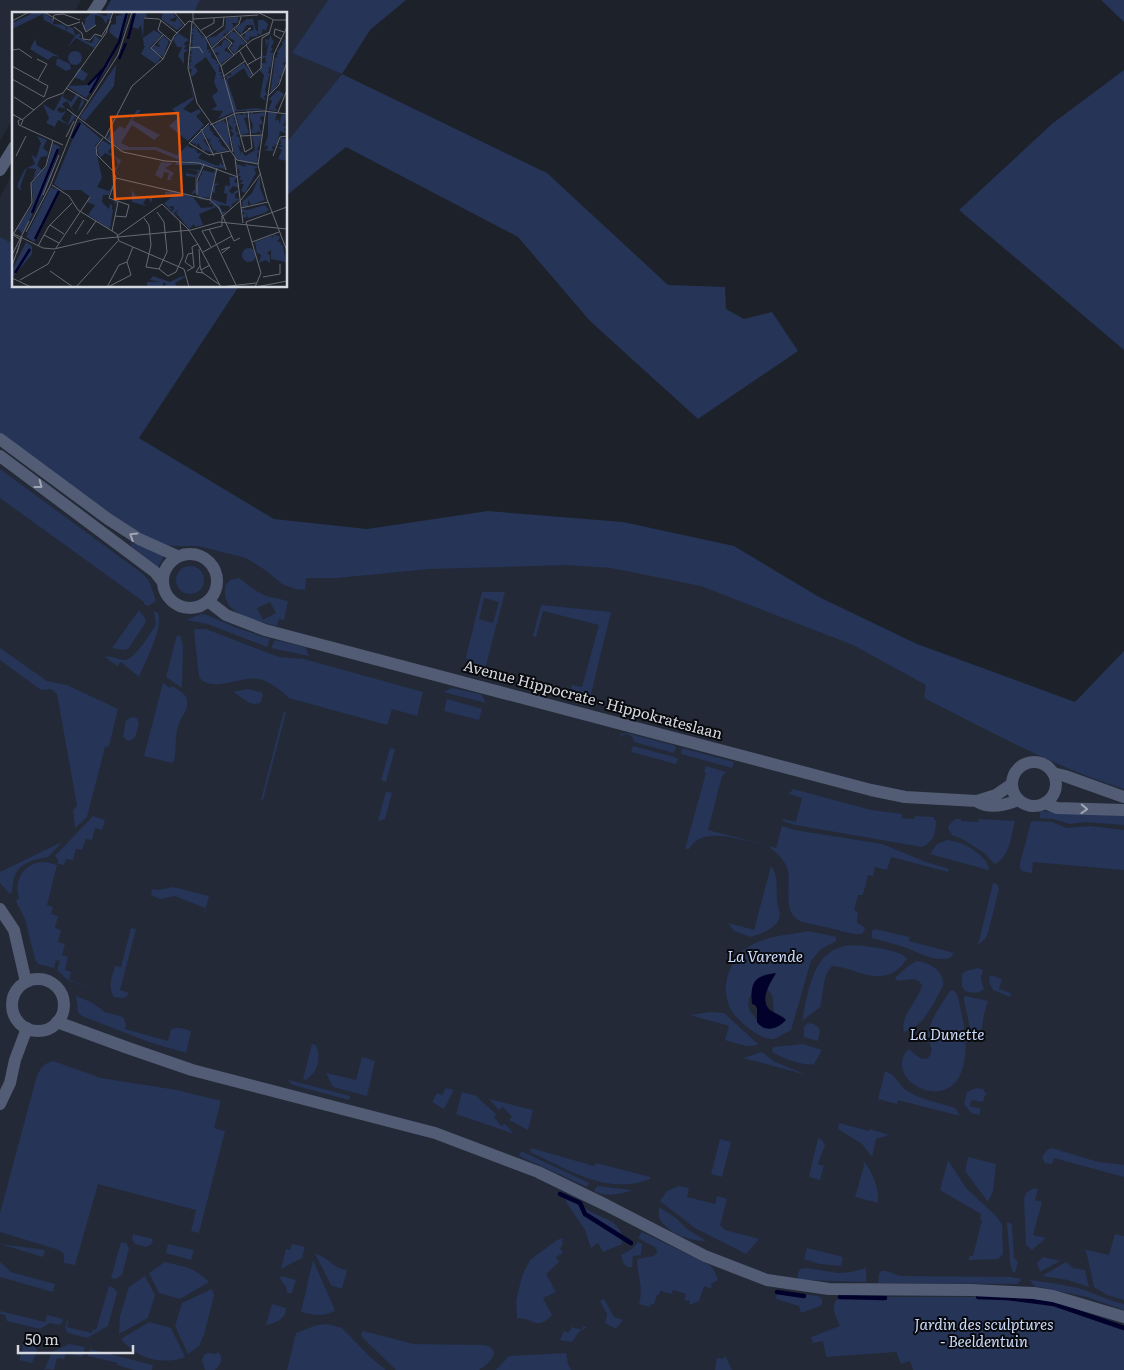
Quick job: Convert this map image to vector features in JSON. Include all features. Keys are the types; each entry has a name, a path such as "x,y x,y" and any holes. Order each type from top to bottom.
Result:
{"street":[{"path":"93,12 101,0"},
{"path":"0,170 12,150"},
{"path":"0,439 108,520 139,540 177,556"},
{"path":"0,456 155,572 162,581 166,595 177,605 185,608 201,606 215,592 217,582 212,565 201,556 193,554 177,556 166,566 162,581"},
{"name":"Avenue Hippocrate - Hippokrateslaan","path":"208,601 226,615 265,630 833,781 905,797 977,801 996,796 1012,784 1015,772 1019,767 1028,763 1043,764 1053,774 1066,776 1124,797"},
{"path":"1045,803 1055,790 1056,784 1053,774"},
{"path":"1012,784 1012,790 1018,800"},
{"name":"Avenue Hippocrate - Hippokrateslaan","path":"977,801 983,805 1003,805 1018,800 1031,806 1045,803 1058,808 1124,810"},
{"path":"0,909 14,930 26,982"},
{"path":"34,979 51,983 62,996 62,1014 57,1022 46,1029 33,1030 27,1028 15,1017 12,1009 14,993 26,982 34,979"},
{"path":"57,1022 192,1070 441,1135 538,1172 705,1256 767,1280 829,1289 972,1290 1034,1293 1053,1296 1124,1317"},
{"path":"0,1104 10,1083 15,1060 27,1028"}],"shaded area":[{"path":"0,0 81,0 74,12 12,12 12,120 0,141"},
{"path":"200,0 328,0 293,53 342,74 288,141 288,12 194,12"},
{"path":"12,174 12,243 0,237 0,197"},
{"path":"0,401 212,522 602,543 1124,740 1124,1370 0,1370"},
{"path":"776,973 765,999 770,1010 786,1020 779,1026 768,1029 757,1022 757,1008 752,1004 752,990 758,978"}],"green space":[{"path":"111,0 200,0 194,12 104,12"},
{"path":"328,0 406,0 370,30 342,74 292,53"},
{"path":"1101,0 1124,0 1124,22"},
{"path":"1124,70 1124,350 959,210 1053,123"},
{"path":"342,74 547,173 668,285 725,287 726,309 744,319 772,312 798,351 698,419 590,321 518,237 346,147 288,194 288,141"},
{"path":"0,237 12,243 12,288 238,288 139,438 274,519 367,529 488,511 623,522 734,546 819,597 917,644 1075,702 1124,651 1124,789 1047,759 924,698 926,685 853,645 701,586 611,568 567,565 429,569 337,578 306,578 305,590 295,589 282,584 246,558 198,546 163,545 135,531 0,434"},
{"path":"0,469 143,574 149,581 156,601 148,606 144,604 144,602 0,498"},
{"path":"130,542 164,556 158,567 132,547"},
{"path":"190,566 200,570 204,580 200,590 190,594 180,590 176,580 180,570"},
{"path":"239,578 266,596 288,601 284,620 279,619 277,626 245,616 231,608 225,594 227,583 230,580","holes":["270,602 276,613 263,620 257,608"]},
{"path":"482,592 505,592 485,669 471,665 466,657","holes":["484,598 499,602 493,623 479,619"]},
{"path":"541,605 611,612 588,706 569,701 572,692 570,692 572,685 582,687 599,625 543,611 536,637 533,636"},
{"path":"139,610 146,622 128,649 112,648"},
{"path":"154,611 158,613 158,627 153,645 139,677 121,662 117,666 105,657 125,660 133,656 156,624"},
{"path":"201,614 270,639 267,647 208,624 186,620"},
{"path":"195,629 206,629 279,657 304,659 423,692 417,716 392,709 387,725 289,698 283,692 259,679 244,679 219,684 204,682 199,677 194,631"},
{"path":"177,635 181,637 183,646 182,688 166,677"},
{"path":"275,640 305,647 309,656 271,648"},
{"path":"0,648 47,681 67,685 118,709 109,746 105,747 87,817 75,828 73,810 77,806 57,694 51,689 41,690 0,660"},
{"path":"163,683 170,688 172,686 178,690 187,699 186,709 177,730 175,756 172,763 144,756"},
{"path":"452,688 480,694 486,703 443,692"},
{"path":"247,689 261,692 263,695 260,703 249,703 233,692"},
{"path":"447,699 482,709 479,720 444,711"},
{"path":"284,711 286,712 263,800 261,800"},
{"path":"132,717 137,718 139,723 135,738 128,741 123,737 126,720"},
{"path":"627,733 676,746 674,753 634,742 633,738 628,734 619,738 621,734"},
{"path":"633,746 678,758 676,764 631,752"},
{"path":"390,748 395,749 386,782 381,780"},
{"path":"682,748 734,762 732,768 681,754"},
{"path":"706,766 726,772 722,776 708,830 766,845 724,836 713,836 703,837 695,841 689,849 685,849 706,773 704,772"},
{"path":"793,789 871,810 902,814 902,818 914,819 915,816 933,817 936,821 935,833 932,840 922,847 795,825 783,821 783,819 796,822 802,798 789,794"},
{"path":"386,791 392,793 385,819 378,821"},
{"path":"1040,811 1124,815 1124,825 1086,822 1070,824 1053,819 1040,818"},
{"path":"93,816 105,820 102,830 95,828 92,840 86,839 82,850 76,849 73,860 66,859 64,865 58,864 55,856"},
{"path":"955,819 978,822 979,819 1015,821 1009,846 1000,861 995,864 984,853 964,840 952,835 948,826"},
{"path":"1031,822 1052,822 1067,828 1089,826 1124,830 1124,870 1033,862 1032,873 1022,871 1020,863"},
{"path":"782,826 795,830 882,844 949,869 948,872 891,857 887,870 875,867 873,876 868,875 863,895 858,895 854,910 858,912 857,923 865,929 862,934 848,933 805,923 795,917 791,911 786,865 768,846 776,848"},
{"path":"947,840 966,845 972,849 984,859 989,869 930,854 937,844"},
{"path":"62,842 48,857 31,861 17,871 10,894 0,883 0,872"},
{"path":"46,862 57,865 47,905 53,907 51,914 58,916 55,928 61,930 58,942 65,944 62,955 68,957 65,970 71,972 69,980 96,988 69,981 57,970 60,961 56,960 54,968 38,964 35,959 25,919 16,901 19,898 18,885 22,873 32,865"},
{"path":"771,866 776,879 777,901 780,913 778,921 770,929 751,937 734,931 728,923 754,930"},
{"path":"993,883 997,884 999,889 988,933 985,939 978,945"},
{"path":"173,887 209,896 203,919 205,908 175,896 160,899 151,895 152,889 158,890"},
{"path":"131,928 136,929 120,990 129,993 124,998 114,997 110,985 115,966 121,967"},
{"path":"875,929 910,937 909,941 954,953 950,958 944,959 928,957 872,938 872,931"},
{"name":"La Varende","path":"809,931 836,937 836,941 821,949 811,961 791,1030 774,1039 762,1037 746,1026 731,1010 726,996 726,981 731,967 739,955 751,945 766,939","holes":["776,973 767,989 772,995 774,1012 784,1017 785,1021 777,1027 757,1022 749,1008 749,999 764,975"]},
{"path":"853,945 889,950 907,958 902,966 894,972 879,976 871,976 832,966 826,975 820,1007 802,1021 810,984 821,962 829,953 839,948"},
{"path":"917,961 936,969 942,976 943,986 923,1019 917,1025 904,1032 904,1020 922,985 919,981 913,979 900,981 895,978 908,966"},
{"path":"978,968 983,970 981,979 984,989 975,993 965,991 962,986 962,974"},
{"path":"990,975 1002,979 999,989 1011,993 1010,997 993,990 989,982"},
{"name":"La Dunette","path":"953,990 957,994 965,1036 966,1046 963,1067 959,1077 951,1087 940,1091 928,1091 917,1087 908,1080 903,1070 902,1060 908,1049 920,1058 927,1059 930,1055 929,1027 940,1006 950,991"},
{"path":"76,996 91,1002 105,1012 123,1017 126,1024 125,1029 168,1041 171,1030 181,1028 191,1031 186,1053 149,1042 82,1016 78,1012"},
{"path":"966,996 988,1001 981,1034 976,1039 972,1037 964,1001"},
{"path":"710,1012 724,1013 758,1044 747,1046 725,1040 729,1026 690,1015"},
{"path":"807,1023 814,1024 820,1029 818,1041 804,1037 804,1027"},
{"path":"312,1044 316,1045 318,1050 318,1064 314,1072 306,1080 303,1079"},
{"path":"803,1044 822,1050 814,1064 799,1063 772,1052 773,1047"},
{"path":"762,1052 775,1062 807,1075 743,1058"},
{"path":"362,1057 375,1061 367,1096 333,1087 326,1073 356,1080"},
{"path":"53,1061 101,1078 177,1090 221,1101 214,1128 225,1131 199,1233 191,1231 196,1210 98,1184 75,1265 64,1263 64,1254 59,1250 0,1232 0,1213 36,1079 42,1067"},
{"path":"885,1071 914,1095 955,1108 960,1116 898,1100 897,1104 878,1099"},
{"path":"289,1080 350,1096 349,1100 293,1085"},
{"path":"446,1088 454,1090 444,1109 432,1102 437,1093 442,1095"},
{"path":"976,1088 983,1089 987,1095 985,1095 983,1102 971,1100 970,1106 981,1109 979,1115 971,1113 964,1104 967,1092"},
{"path":"462,1092 476,1096 496,1114 494,1117 501,1126 505,1124 514,1134 456,1114"},
{"path":"489,1099 533,1110 528,1130 509,1120 512,1117 503,1107 499,1110"},
{"path":"839,1123 889,1135 876,1139 872,1157 862,1144 838,1129"},
{"path":"818,1138 825,1145 818,1164 824,1166 820,1180 809,1177"},
{"path":"720,1139 731,1142 722,1177 711,1174"},
{"path":"531,1148 594,1166 596,1163 650,1177 650,1179 634,1183 618,1184 603,1182 559,1166 530,1152"},
{"path":"1052,1148 1098,1162 1124,1165 1124,1177 1054,1158 1052,1164 1045,1163 1042,1157 1047,1150"},
{"path":"521,1151 589,1183 587,1187 519,1156"},
{"path":"968,1157 996,1164 993,1191 988,1202 965,1171"},
{"path":"948,1160 966,1188 1002,1224 1003,1254 998,1259 968,1260 970,1256 973,1256 982,1220 980,1219 981,1214 940,1190"},
{"path":"863,1161 875,1180 878,1203 855,1197 864,1166"},
{"path":"597,1186 632,1190 608,1195 594,1191"},
{"path":"679,1186 689,1188 687,1197 715,1204 717,1196 727,1199 720,1225 725,1230 759,1239 746,1254 695,1228 660,1201 667,1191"},
{"path":"1035,1188 1038,1189 1035,1200 1042,1202 1033,1235 1046,1238 1032,1250 1026,1245 1024,1198 1027,1192"},
{"path":"568,1195 575,1198 591,1212 616,1225 622,1234 622,1244 603,1252 598,1243 591,1248 585,1230 566,1202"},
{"path":"659,1207 706,1241 680,1236 668,1228 659,1218"},
{"path":"1007,1222 1012,1224 1014,1258 1018,1262 1015,1273 1012,1271 1010,1261"},
{"path":"642,1232 710,1265 718,1280 711,1284 712,1289 704,1286 699,1301 689,1305 690,1301 684,1300 686,1294 673,1290 671,1294 660,1291 654,1304 651,1304 650,1307 639,1304 641,1287 637,1259 654,1256 657,1252 656,1248 638,1238"},
{"path":"133,1234 153,1239 152,1244 146,1247 135,1244 132,1239"},
{"path":"1115,1234 1124,1236 1124,1300 1107,1295 1094,1287 1085,1250 1109,1255"},
{"path":"563,1238 560,1248 563,1253 556,1257 559,1262 546,1274 556,1292 543,1298 552,1315 547,1320 539,1323 517,1318 516,1301 522,1276 530,1260 557,1240"},
{"path":"121,1242 126,1243 129,1248 122,1275 116,1279 111,1278"},
{"path":"638,1242 642,1244 641,1255 633,1256 632,1267 627,1267 623,1263 621,1255 632,1249"},
{"path":"0,1244 45,1250 43,1257"},
{"path":"168,1244 194,1250 191,1260 166,1253"},
{"path":"292,1244 305,1247 302,1258 281,1269 286,1249 290,1250"},
{"path":"807,1248 843,1257 841,1266 820,1264 804,1259"},
{"path":"315,1254 347,1270 342,1289 331,1285"},
{"path":"1043,1257 1060,1261 1040,1272 1037,1263"},
{"path":"313,1260 334,1308 335,1311 331,1313 318,1315 301,1312"},
{"path":"0,1262 11,1272 55,1284 53,1292 0,1277"},
{"path":"165,1262 194,1270 209,1282 180,1299 159,1293 149,1273"},
{"path":"1066,1262 1073,1268 1085,1270 1089,1287 1068,1280 1042,1276"},
{"path":"806,1268 838,1273 866,1268 866,1282 802,1280 798,1278 800,1269"},
{"path":"881,1271 901,1276 1011,1277 1022,1279 1017,1284 878,1283"},
{"path":"145,1276 155,1295 148,1318 119,1334 120,1316 129,1287"},
{"path":"281,1276 296,1280 292,1293 287,1293 286,1287 280,1279"},
{"path":"1030,1280 1083,1290 1124,1304 1124,1310 1087,1297 1034,1286"},
{"path":"109,1286 114,1288 117,1293 108,1326 87,1338 68,1333 65,1328 67,1320 67,1327 92,1333 93,1329 96,1330"},
{"path":"212,1289 214,1295 204,1335 199,1346 188,1354 175,1326 182,1303"},
{"path":"777,1291 818,1296 822,1299 822,1303 820,1306 801,1313 799,1306 776,1299"},
{"name":"Jardin des sculptures - Beeldentuin","path":"977,1297 1052,1305 1124,1330 1124,1370 913,1370 910,1361 901,1364 896,1352 826,1357 823,1341 813,1343 811,1337 840,1326 834,1309 837,1299"},
{"path":"604,1299 614,1317 623,1320 616,1329 605,1323 607,1314 600,1301"},
{"path":"272,1304 286,1308 286,1312 280,1320 266,1325"},
{"path":"0,1311 45,1322 47,1315 63,1319 59,1325 50,1323 40,1329 7,1321 5,1315 0,1314"},
{"path":"149,1322 171,1328 185,1357 167,1361 150,1359 134,1351 121,1339"},
{"path":"327,1324 342,1328 370,1357 386,1370 287,1370 296,1333 317,1325"},
{"path":"583,1326 587,1327 579,1332 572,1342 560,1340 564,1331 568,1333 572,1327 582,1330"},
{"path":"363,1331 414,1344 484,1345 490,1347 494,1353 490,1361 479,1370 396,1370 363,1338 361,1334"},
{"path":"21,1344 35,1347 37,1351 32,1363 19,1360 23,1346"},
{"path":"69,1344 85,1347 82,1357 66,1353 64,1359 57,1358 54,1370 44,1370 52,1352"},
{"path":"90,1349 153,1365 152,1370 134,1370 117,1365 118,1363 88,1356"},
{"path":"218,1352 221,1357 219,1366 215,1370 205,1370 202,1360 204,1355"},
{"path":"566,1353 571,1370 496,1370 509,1356"},
{"path":"725,1355 732,1370 715,1370 717,1358 723,1359"}],"waterway":[{"path":"560,1194 580,1203 585,1214 631,1243"},
{"path":"777,1292 804,1296"},
{"path":"840,1297 885,1298"},
{"path":"978,1297 1008,1298 1054,1304 1124,1328"}]}
